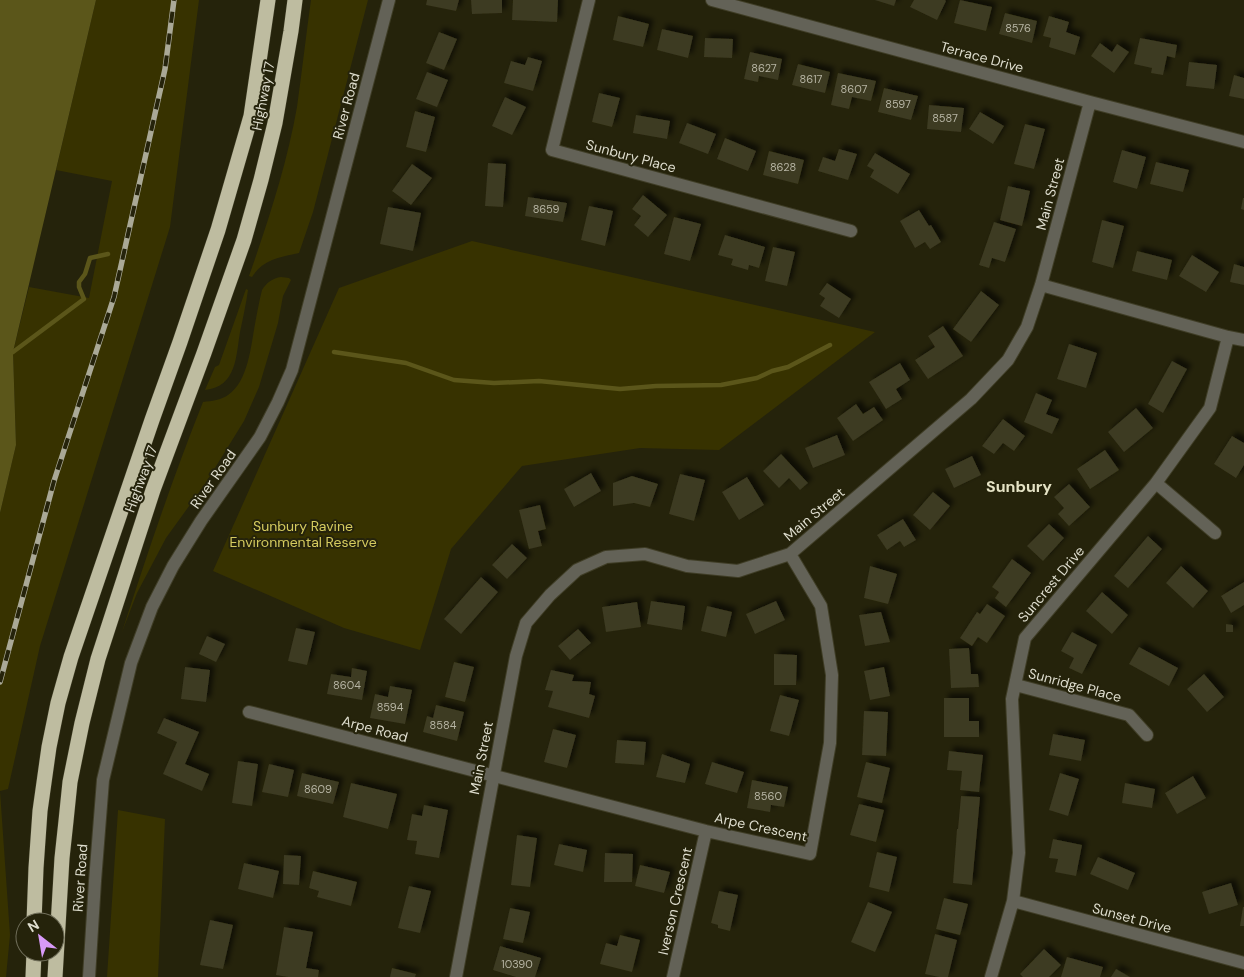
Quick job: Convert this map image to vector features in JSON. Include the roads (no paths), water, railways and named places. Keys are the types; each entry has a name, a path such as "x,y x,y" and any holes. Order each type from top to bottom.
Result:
{"highway":[{"name":"Highway 17","path":"34,912 40,811 58,703 71,657 218,230 251,116 268,0"},
{"name":"Highway 17","path":"55,977 62,858 70,782 82,723 98,659 153,490 244,240 275,123 292,31 295,0"},
{"path":"33,977 34,962"}],"street":[{"name":"River Road","path":"89,977 103,780 131,663 152,607 173,566 201,521 260,437 292,370 389,0"},
{"name":"Sunbury Place","path":"589,0 552,150 851,231"},
{"name":"Terrace Drive","path":"712,0 1244,142"},
{"name":"Main Street","path":"456,977 516,656 526,623 550,595 577,570 606,557 645,554 687,566 738,572 790,554 971,400 1008,360 1027,327 1041,285 1090,102"},
{"path":"1041,285 1244,340"},
{"name":"Suncrest Drive","path":"991,977 1013,901 1019,853 1012,698 1025,638 1156,483 1210,408 1228,337"},
{"path":"1156,483 1215,533"},
{"name":"Arpe Crescent","path":"493,775 706,831 810,854 830,743 832,675 822,606 790,554"},
{"name":"Sunridge Place","path":"1016,685 1129,714 1147,735"},
{"name":"Arpe Road","path":"249,712 493,775"},
{"name":"Iverson Crescent","path":"673,977 706,831"},
{"name":"Sunset Drive","path":"1013,901 1244,963"}],"waterway":[{"path":"13,352 84,299 79,282 85,274 90,258 108,254"},
{"path":"334,352 406,363 454,380 494,383 539,381 620,389 656,386 721,385 757,378 772,371 788,367 830,345"}],"railway":[{"path":"0,682 54,481 114,297 165,69 174,0"}],"district":[{"name":"Sunbury","path":"1019,486"}],"park label":[{"name":"Sunbury Ravine Environmental Reserve","path":"303,534"}]}
